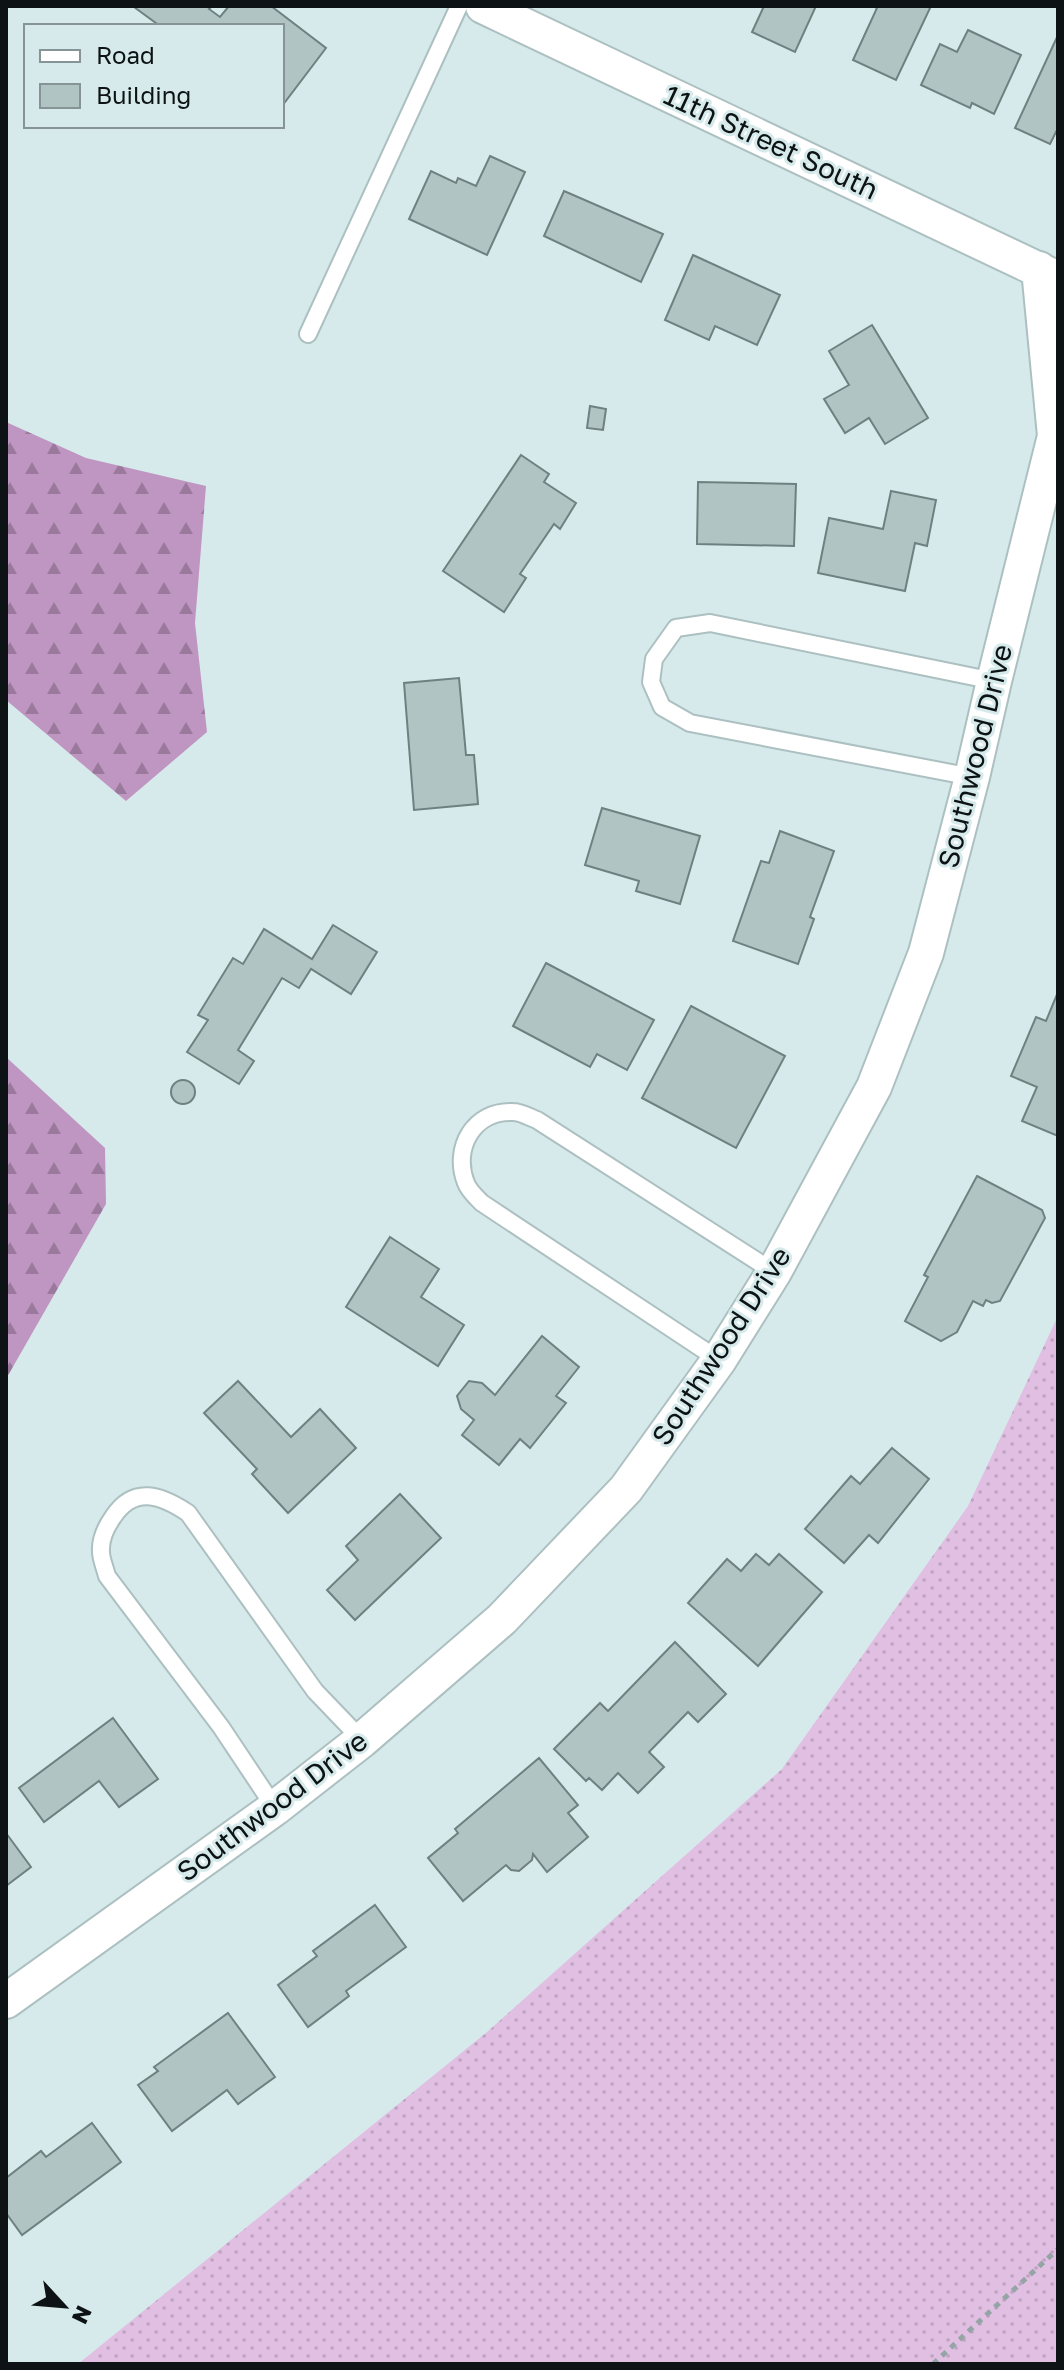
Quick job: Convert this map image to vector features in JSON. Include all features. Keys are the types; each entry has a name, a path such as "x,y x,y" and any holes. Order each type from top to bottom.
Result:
{"street":[{"name":"11th Street South","path":"496,9 1048,274"},
{"name":"Southwood Drive","path":"6,2001 275,1808 362,1740 502,1619 626,1489 719,1360 774,1272 874,1087 926,953 1056,435 1048,274"}],"lane":[{"path":"308,334 459,6"},
{"path":"972,777 690,723 662,707 651,682 654,659 676,628 710,623 994,681"},
{"path":"719,1360 482,1203 467,1187 462,1170 461,1154 469,1134 478,1122 491,1114 515,1111 537,1120 774,1272"},
{"path":"275,1808 221,1727 107,1576 101,1552 105,1528 119,1508 135,1497 154,1497 171,1502 188,1513 315,1691 362,1740"}],"path":[{"path":"933,2364 1058,2249"}],"shaded area":[{"path":"1058,1316 1058,2364 78,2364 487,2032 782,1769 968,1506"}],"green space":[{"path":"6,422 86,458 206,486 195,623 207,732 126,801 6,700"},
{"path":"6,1057 105,1148 106,1204 6,1379"}],"building":[{"path":"212,6 209,9 220,17 229,6 271,6 326,48 284,103 284,24 157,24 134,7"},
{"path":"764,6 816,6 795,52 752,32"},
{"path":"873,6 931,6 896,80 853,60 877,8"},
{"path":"968,30 1021,55 994,114 972,103 970,108 921,85 940,44 957,52"},
{"path":"1058,35 1058,128 1050,144 1015,128"},
{"path":"490,156 525,172 487,255 409,219 431,171 456,183 458,178 476,186"},
{"path":"564,191 663,234 641,282 544,236"},
{"path":"693,255 780,295 757,345 715,326 709,340 665,320"},
{"path":"872,325 928,418 885,444 869,418 845,433 824,399 849,385 829,351"},
{"path":"590,406 606,409 603,430 587,428"},
{"path":"521,455 549,474 544,482 576,503 560,529 554,524 520,574 526,578 504,612 443,571"},
{"path":"698,482 796,484 794,546 697,544"},
{"path":"891,491 936,500 927,546 915,543 905,591 818,573 829,518 883,529"},
{"path":"459,678 466,755 474,755 478,804 414,810 404,683"},
{"path":"602,808 700,836 680,904 636,891 639,881 585,865"},
{"path":"780,831 834,851 810,917 814,919 798,964 733,941 761,861 769,863"},
{"path":"333,925 377,952 351,994 311,969 299,988 282,978 238,1050 254,1061 239,1084 187,1052 208,1020 198,1015 233,958 243,964 264,929 312,959"},
{"path":"546,963 654,1020 627,1070 597,1054 590,1067 513,1026"},
{"path":"1058,992 1058,1136 1022,1121 1037,1087 1011,1076 1036,1017 1046,1021"},
{"path":"691,1006 785,1056 736,1148 642,1098"},
{"path":"183,1080 192,1083 195,1092 192,1101 183,1104 174,1101 171,1092 174,1083"},
{"path":"977,1176 1042,1210 1045,1218 1000,1301 992,1303 986,1300 983,1306 973,1301 957,1332 941,1341 905,1321 928,1277 924,1275"},
{"path":"390,1237 439,1269 421,1297 464,1325 438,1366 346,1307"},
{"path":"542,1336 579,1367 556,1396 566,1403 530,1448 520,1439 499,1465 462,1435 474,1420 461,1409 457,1396 469,1381 482,1383 495,1395"},
{"path":"238,1381 291,1437 320,1409 356,1448 288,1513 252,1474 257,1469 204,1413"},
{"path":"892,1448 929,1479 878,1543 869,1535 844,1563 805,1529 851,1476 860,1484"},
{"path":"400,1494 441,1538 355,1620 327,1590 358,1560 346,1546"},
{"path":"756,1554 769,1565 779,1554 822,1592 758,1666 688,1603 727,1559 741,1571"},
{"path":"675,1642 726,1694 698,1722 688,1712 649,1752 664,1767 638,1793 618,1773 602,1790 589,1778 586,1781 554,1749 600,1703 608,1711"},
{"path":"113,1718 158,1779 119,1807 99,1781 44,1822 19,1788"},
{"path":"539,1758 578,1805 568,1813 588,1837 547,1872 533,1854 532,1860 519,1871 511,1870 506,1865 463,1901 428,1858 458,1833 455,1829"},
{"path":"6,1833 31,1867 6,1886"},
{"path":"375,1905 406,1947 346,1991 349,1996 308,2027 278,1985 317,1956 313,1951"},
{"path":"228,2013 275,2077 238,2104 227,2090 172,2131 138,2085 158,2071 154,2067"},
{"path":"92,2123 121,2162 22,2235 6,2213 6,2178 41,2151 46,2157"}]}
